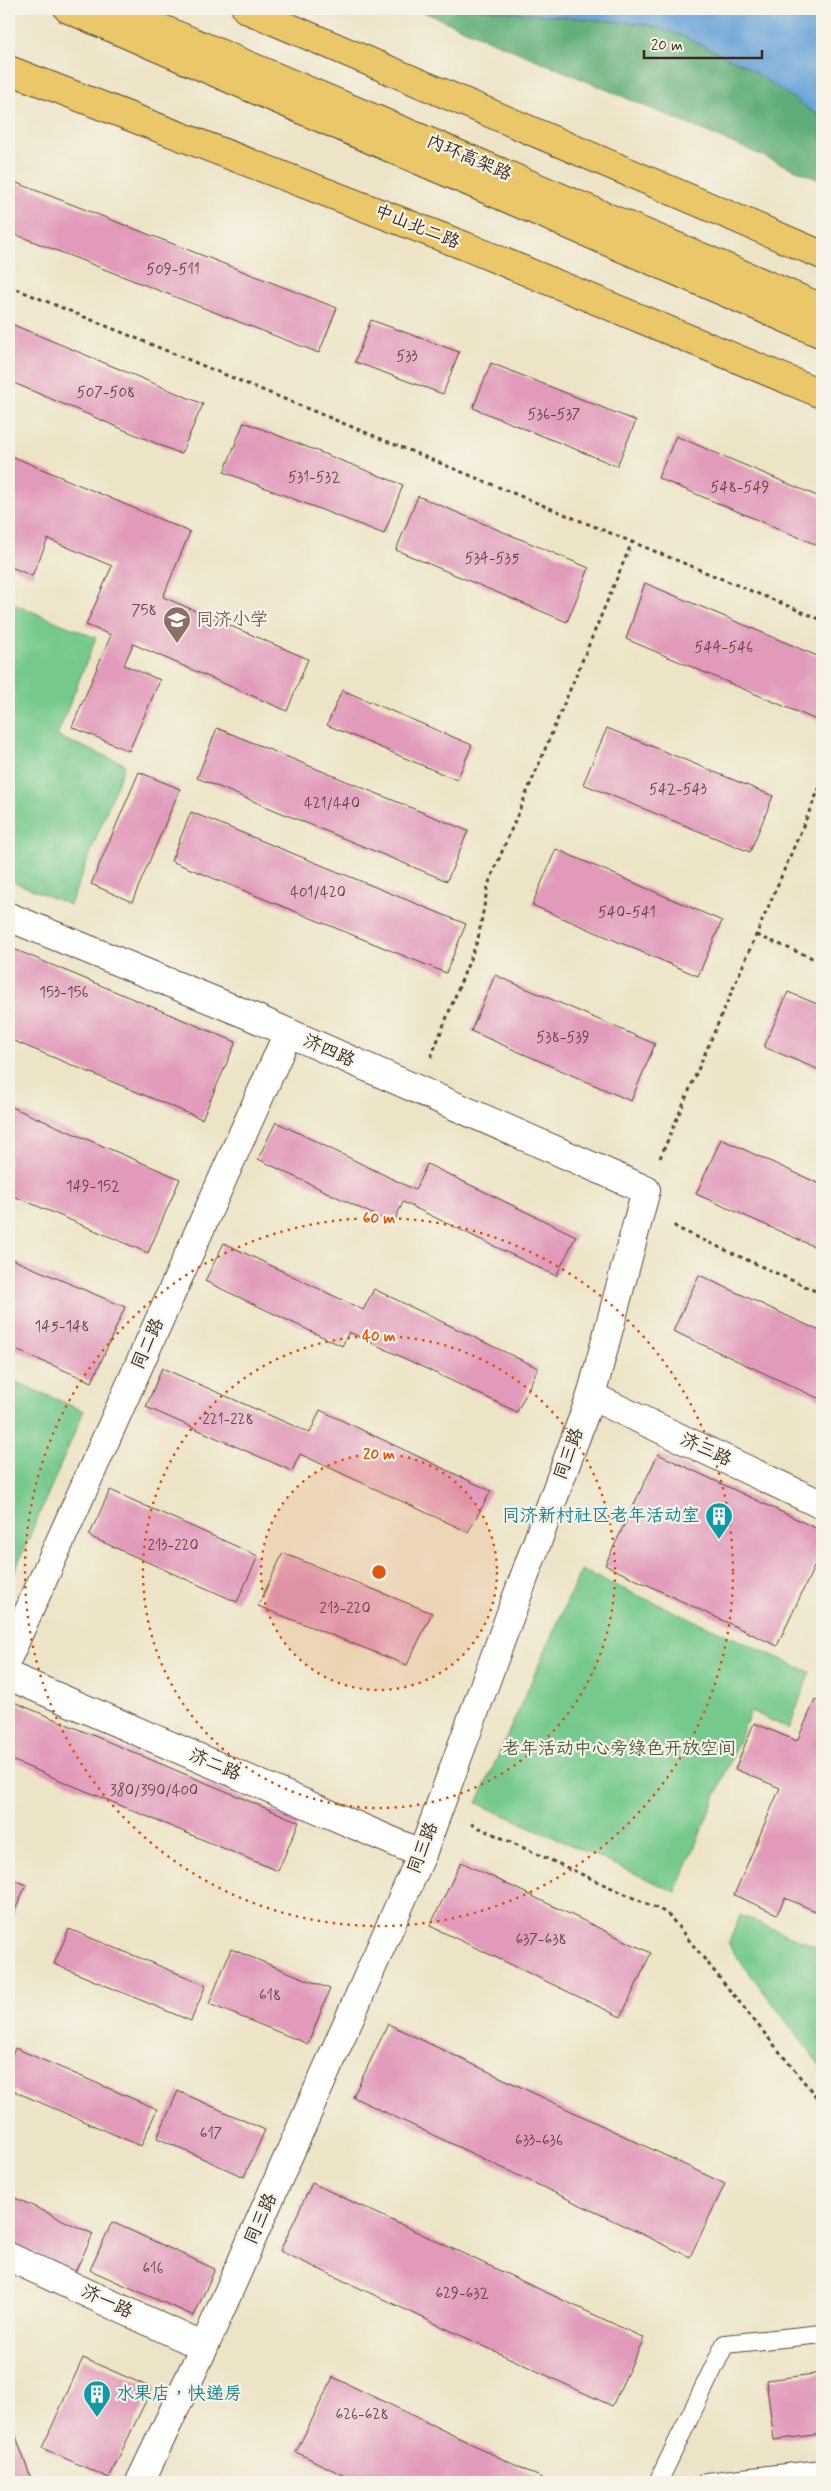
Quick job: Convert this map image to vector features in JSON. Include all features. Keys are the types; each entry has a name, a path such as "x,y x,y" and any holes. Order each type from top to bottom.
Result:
{"main road":[{"path":"68,9 822,334"},
{"name":"内环高架路","path":"115,9 822,308"},
{"path":"246,9 822,255"},
{"name":"中山北二路","path":"9,70 465,246 822,394"}],"street":[{"name":"济四路","path":"9,917 288,1033 646,1190"},
{"name":"同二路","path":"9,1656 288,1033"},
{"name":"同三路","path":"140,2482 204,2348 422,1854 591,1396 646,1190"},
{"name":"济三路","path":"591,1396 822,1505"},
{"name":"济二路","path":"9,1676 422,1854"},
{"name":"济一路","path":"9,2257 204,2348"}],"lane":[{"path":"658,2482 725,2344 822,2334"},
{"path":"706,2482 822,2469"}],"path":[{"path":"9,286 822,620"},
{"path":"418,1090 478,939 488,885 632,542"},
{"path":"822,784 646,1190 677,1228 822,1294"},
{"path":"757,935 822,962"},
{"path":"438,1809 667,1913 822,2104"}],"green space":[{"path":"416,9 474,9 646,24 678,34 744,65 822,118 822,181"},
{"path":"9,602 96,638 57,736 125,764 70,905 9,880"},
{"path":"9,1379 84,1411 9,1584"},
{"name":"老年活动中心旁绿色开放空间","path":"581,1570 810,1672 789,1729 751,1711 676,1892 477,1803"},
{"path":"740,1915 822,1949 822,2068 728,1945"}],"water":[{"path":"474,9 822,9 822,118 744,65 678,34 646,24"}],"building":[{"path":"12,181 337,308 319,353 9,232 9,189"},
{"path":"371,320 459,352 443,394 355,362"},
{"path":"9,323 203,404 181,454 9,381"},
{"path":"491,363 636,421 617,466 473,408"},
{"path":"244,422 403,485 384,534 224,472"},
{"path":"676,436 822,498 822,547 658,478"},
{"path":"9,455 190,532 163,597 308,659 287,711 133,644 124,665 160,680 129,751 72,727 111,635 86,625 112,566 48,539 32,576 9,566"},
{"path":"418,496 589,568 567,622 396,550"},
{"path":"645,583 822,658 821,722 626,639"},
{"path":"342,690 472,745 457,780 327,725"},
{"path":"217,728 468,831 447,881 197,778"},
{"path":"607,728 773,796 750,852 583,784"},
{"path":"139,772 180,789 132,902 91,884"},
{"path":"191,812 466,924 446,973 171,861"},
{"path":"556,849 722,921 698,976 532,905"},
{"path":"9,947 236,1042 202,1119 9,1039"},
{"path":"495,975 655,1044 631,1101 471,1031"},
{"path":"788,992 822,1006 822,1071 764,1047"},
{"path":"9,1106 180,1179 148,1253 9,1194"},
{"path":"276,1122 415,1190 427,1164 576,1236 556,1276 403,1202 393,1224 258,1159"},
{"path":"721,1139 822,1185 822,1250 696,1194"},
{"path":"224,1243 363,1310 374,1289 538,1368 517,1412 349,1332 342,1346 205,1281"},
{"path":"9,1258 125,1307 92,1382 9,1347"},
{"path":"699,1275 822,1332 822,1400 673,1331"},
{"path":"162,1368 310,1433 320,1410 491,1491 468,1532 300,1454 292,1471 146,1407"},
{"name":"同济新村社区老年活动室","path":"658,1454 822,1531 822,1550 777,1646 605,1565"},
{"path":"110,1490 258,1556 237,1602 89,1536"},
{"path":"283,1553 432,1613 407,1665 258,1606"},
{"path":"9,1700 299,1822 278,1871 9,1759"},
{"path":"815,1700 822,1703 822,1827 818,1835 822,1837 822,1914 785,1898 777,1914 734,1895 780,1788 735,1769 754,1723 797,1741"},
{"path":"461,1862 651,1953 621,2017 430,1926"},
{"path":"9,1878 26,1885 9,1924"},
{"path":"69,1929 206,1985 191,2021 54,1964"},
{"path":"231,1949 330,1989 308,2044 209,2004"},
{"path":"388,2024 725,2184 690,2257 353,2097"},
{"path":"15,2048 157,2109 141,2146 9,2089 9,2063"},
{"path":"178,2091 265,2130 244,2177 157,2138"},
{"path":"312,2183 644,2338 612,2406 280,2251"},
{"path":"9,2195 93,2234 75,2272 9,2241"},
{"path":"112,2222 215,2269 194,2316 90,2270"},
{"name":"水果店，快递房","path":"83,2358 152,2388 109,2478 42,2448"},
{"path":"822,2373 822,2434 774,2440 766,2380"},
{"path":"333,2377 550,2482 357,2482 296,2452"},
{"path":"9,2416 32,2482 9,2482"}],"place":[{"name":"同济小学","path":"177,644"},
{"name":"同济新村社区老年活动室","path":"719,1540"},
{"name":"水果店，快递房","path":"97,2418"}]}
